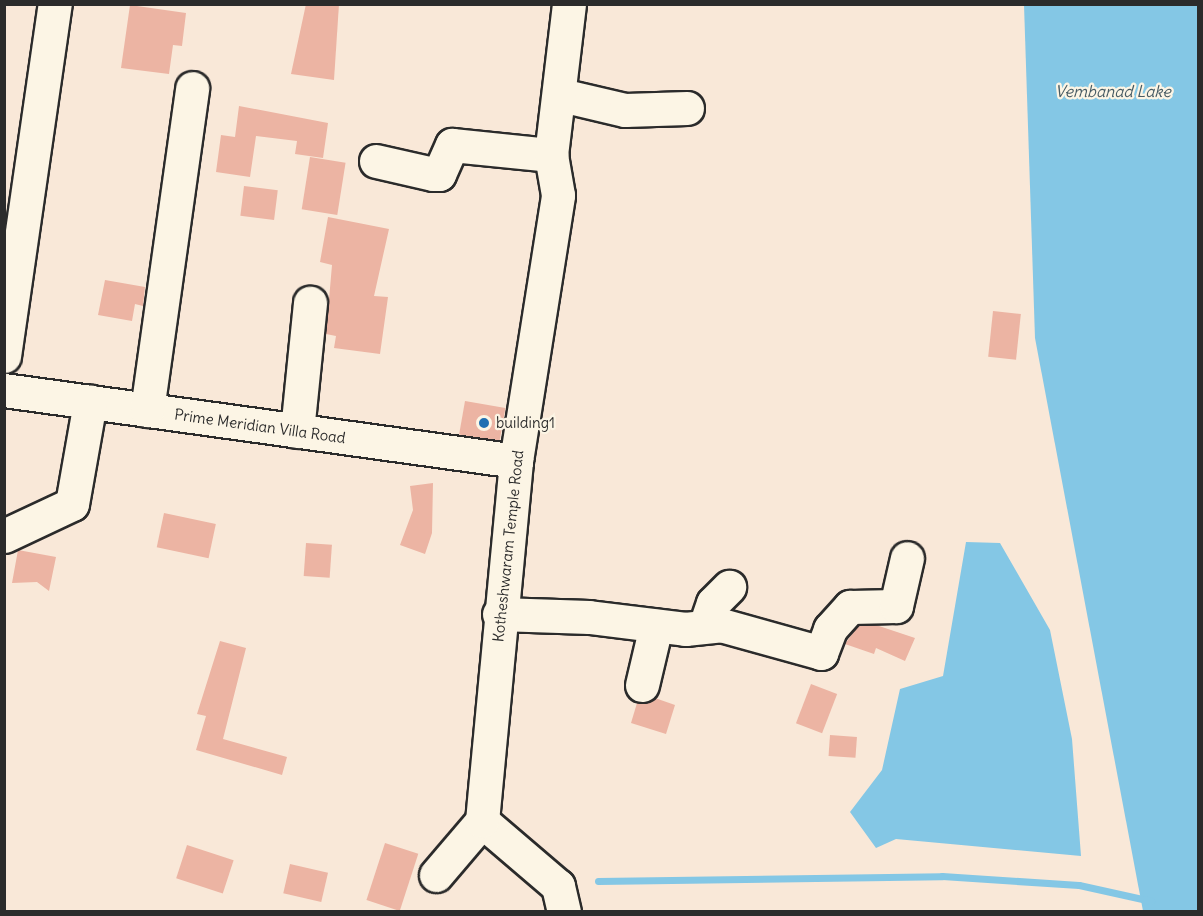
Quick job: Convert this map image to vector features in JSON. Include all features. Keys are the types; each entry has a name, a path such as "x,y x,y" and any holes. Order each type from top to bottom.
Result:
{"street":[{"path":"4,356 55,4"},
{"name":"Kotheshwaram Temple Road","path":"482,820 516,461 558,195 551,155 561,95 569,4"},
{"path":"147,410 192,88"},
{"path":"561,95 625,110 687,108"},
{"path":"376,161 439,174 452,145 551,155"},
{"path":"297,431 310,303"},
{"name":"Prime Meridian Villa Road","path":"4,390 516,461"},
{"path":"4,536 72,504 90,402"},
{"path":"500,614 589,617 656,626 721,625 821,652 830,629 850,607 896,606 907,558"},
{"path":"705,627 713,603 729,587"},
{"path":"642,685 656,626"},
{"path":"436,875 482,820 558,886 564,912"}],"water":[{"name":"Vembanad Lake","path":"1024,5 1198,5 1198,911 1143,911 1035,338"},
{"path":"966,542 1000,543 1050,630 1072,739 1081,856 896,839 876,848 850,812 882,770 900,689 943,676"}],"building":[{"path":"306,4 339,4 334,80 291,74"},
{"path":"130,5 186,13 182,46 173,45 169,74 121,68"},
{"path":"239,106 328,123 323,158 295,154 297,141 256,136 250,177 216,172 221,135 235,137"},
{"path":"310,157 346,163 337,215 302,209"},
{"path":"244,186 278,190 274,220 240,216"},
{"path":"328,217 389,229 374,296 388,297 380,354 334,348 336,336 326,334 332,265 320,262"},
{"path":"105,280 145,287 143,306 135,304 132,321 98,315"},
{"path":"993,311 1021,314 1016,360 988,357"},
{"name":"building1","path":"465,401 505,408 499,442 459,434"},
{"path":"433,483 432,533 425,554 400,545 413,510 410,486"},
{"path":"164,513 216,524 209,558 157,547"},
{"path":"306,543 332,545 330,578 304,576"},
{"path":"18,550 56,557 49,591 37,582 12,583"},
{"path":"876,625 915,638 905,661 876,648 874,654 845,644 858,626"},
{"path":"220,641 246,648 223,739 287,757 282,775 196,750 206,716 197,714"},
{"path":"811,684 837,694 822,733 796,723"},
{"path":"655,698 675,705 666,734 631,723 637,703"},
{"path":"830,735 857,737 855,758 829,756"},
{"path":"385,843 418,854 400,911 366,900"},
{"path":"187,845 234,860 223,893 176,878"},
{"path":"290,864 328,873 321,902 283,893"}],"waterway":[{"path":"598,881 942,876 1079,885 1151,901"}],"place":[{"name":"building1","path":"484,423"}]}
